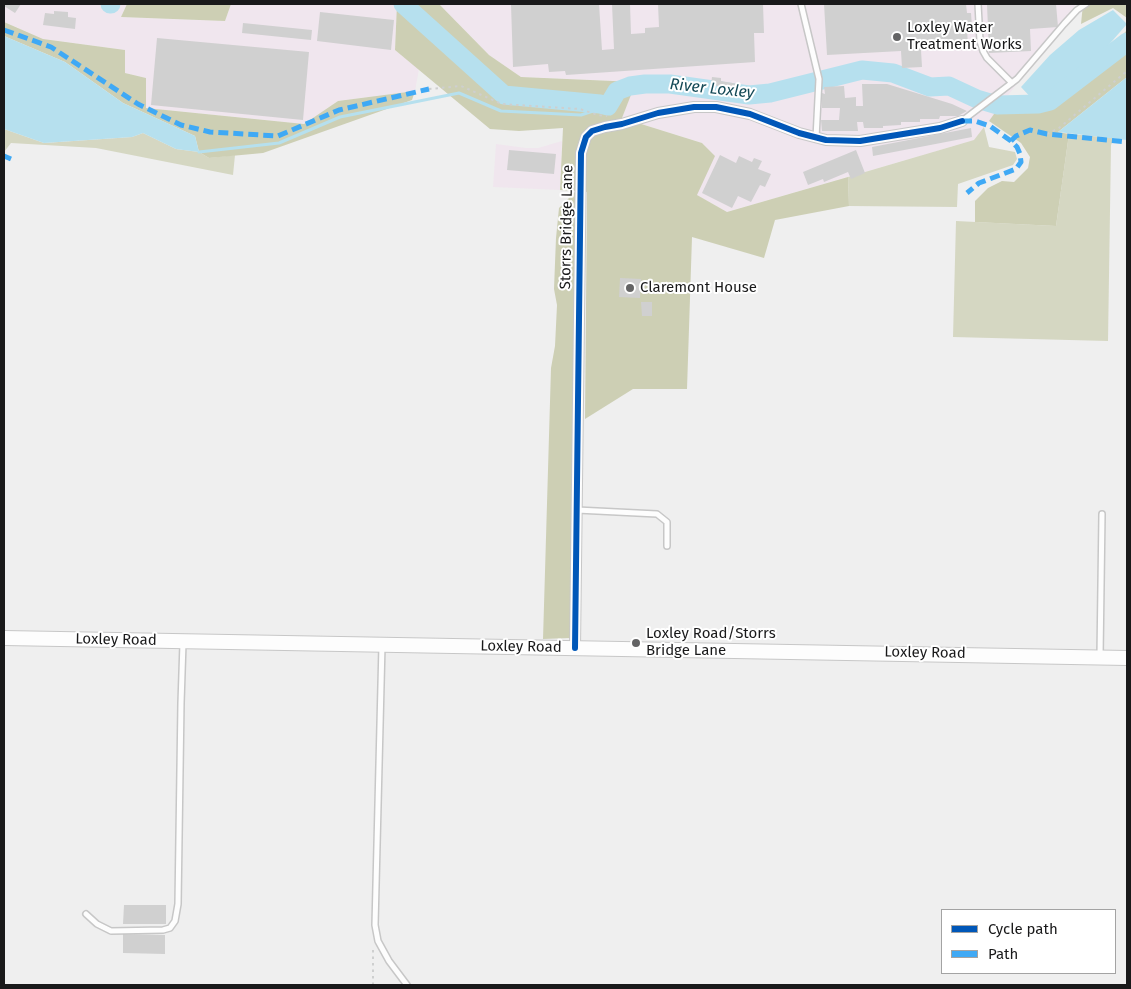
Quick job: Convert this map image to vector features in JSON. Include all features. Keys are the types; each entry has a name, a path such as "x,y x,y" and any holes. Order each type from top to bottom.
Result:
{"main road":[{"name":"Loxley Road","path":"4,638 1127,658"}],"street":[{"name":"Storrs Bridge Lane","path":"575,648 580,153 586,137 592,131 622,124 658,112 694,107 716,107 750,114 798,133 826,140 860,141 940,128 962,121"}],"lane":[{"path":"801,4 817,67 819,91 816,138"},
{"path":"978,4 980,41 983,51 987,58 1012,83"},
{"path":"962,121 1012,83 1077,10 1086,4"},
{"path":"577,510 657,514 667,522 667,546"},
{"path":"1100,658 1102,514"},
{"path":"86,914 97,924 111,931 163,930 170,928 175,921 178,904 183,641"},
{"path":"382,645 375,924 378,941 388,961 407,985"}],"path":[{"path":"1047,134 1059,128 1127,71"},
{"path":"428,89 461,86 502,104 580,109 598,115"},
{"path":"373,985 373,950 378,941"}],"shaded area":[{"path":"4,4 127,4 121,17 225,21 231,4 397,4 395,50 419,69 415,91 338,101 304,124 146,108 146,78 125,73 125,50 43,39 4,22"},
{"path":"439,4 1076,4 975,140 727,212 696,195 714,156 702,143 622,118 635,82 521,77 489,55"},
{"path":"562,141 560,190 493,187 496,144 538,148"}],"green space":[{"path":"127,4 231,4 225,21 121,17"},
{"path":"397,4 439,4 489,55 521,77 636,82 622,118 702,143 715,156 697,195 727,212 848,177 849,206 775,220 764,258 692,237 687,389 633,389 585,419 587,192 560,190 563,128 519,131 490,129 395,50"},
{"path":"1083,4 1127,4 1127,18 1113,8 1081,24"},
{"path":"4,22 43,39 125,50 125,73 146,78 146,108 304,124 338,101 415,91 412,100 263,153 209,158 199,152 195,136 123,103 65,62 4,36"},
{"path":"1127,30 1127,77 1058,132 1069,134 1056,226 975,222 975,201 988,188 1002,181 1014,182 1028,168 1030,157 1021,143 989,121 999,107 1047,108 1086,75"},
{"path":"984,127 989,147 1015,152 1017,159 1013,165 958,184 957,207 849,206 848,177 974,140"},
{"path":"4,129 44,143 132,137 143,133 176,149 199,152 209,158 235,155 233,175 96,148 11,143 4,152"},
{"path":"1069,134 1114,138 1111,145 1108,341 953,337 956,221 1056,226"},
{"path":"576,191 570,638 543,639 551,368 555,346 557,305 554,289 556,238 559,208"}],"water":[{"path":"1113,10 1127,24 1099,56 1072,78 1034,101 1021,87 1050,55 1079,30"},
{"path":"4,36 65,62 123,103 195,136 199,152 176,149 143,133 132,137 44,143 4,129"},
{"path":"1127,77 1127,140 1058,132"}],"building":[{"path":"4,4 21,4 15,13 4,6"},
{"path":"511,4 599,4 602,50 614,49 612,4 630,4 631,34 645,33 645,28 659,27 658,4 763,4 764,33 754,33 755,62 566,75 565,71 549,72 548,64 513,67"},
{"name":"Loxley Water Treatment Works","path":"824,4 966,4 967,13 971,13 972,27 967,28 968,47 921,50 922,67 902,68 901,51 827,55"},
{"path":"987,4 1056,4 1058,27 1030,29 1031,51 989,53"},
{"path":"54,11 68,12 68,17 76,18 75,29 43,25 45,13 54,14"},
{"path":"320,12 394,20 391,50 317,41"},
{"path":"243,23 312,30 311,40 242,33"},
{"path":"157,38 309,52 303,120 151,105"},
{"path":"712,77 721,78 721,81 738,84 737,89 711,85"},
{"path":"862,84 887,84 952,104 967,111 958,116 920,119 920,122 901,122 901,125 883,126 883,128 864,128 863,122 857,122 858,131 822,131 821,120 839,120 840,108 822,108 822,93 825,94 824,87 844,86 845,98 856,97 856,106 863,106"},
{"path":"971,128 972,137 873,156 872,147"},
{"path":"509,150 556,154 554,174 507,170"},
{"path":"856,150 865,173 851,179 848,172 824,182 823,179 808,185 803,172"},
{"path":"720,155 736,163 739,156 752,162 754,158 762,161 758,169 771,174 765,187 760,185 751,202 738,196 732,208 702,193"},
{"name":"Claremont House","path":"620,278 641,279 640,298 619,297"},
{"path":"641,302 652,302 652,316 642,316"},
{"path":"124,905 166,905 166,924 123,924"},
{"path":"123,934 165,935 165,954 123,953"}],"waterway":[{"name":"River Loxley","path":"403,4 504,95 608,106 617,91 630,86 670,84 749,95 770,93 862,70 893,73 930,87 949,86 977,99 997,105 1038,104 1050,101 1127,42"},
{"path":"199,152 279,143 340,117 459,93 501,111 581,115 608,106"}],"marked path":[{"path":"4,30 51,47 138,104 181,125 210,132 278,136 339,110 429,89"},
{"path":"962,121 975,121 990,126 1017,147 1021,162 1016,169 979,183 967,193"},
{"path":"1011,141 1016,136 1030,130 1047,134 1127,142"},
{"path":"4,156 11,159"}],"cycle path":[{"path":"575,648 581,153 586,137 592,131 605,127 658,113 694,107 716,107 750,114 799,133 826,140 860,141 940,128 962,121"}],"place":[{"name":"Loxley Water Treatment Works","path":"897,37"},
{"name":"Claremont House","path":"630,288"},
{"name":"Loxley Road/Storrs Bridge Lane","path":"636,643"}]}
